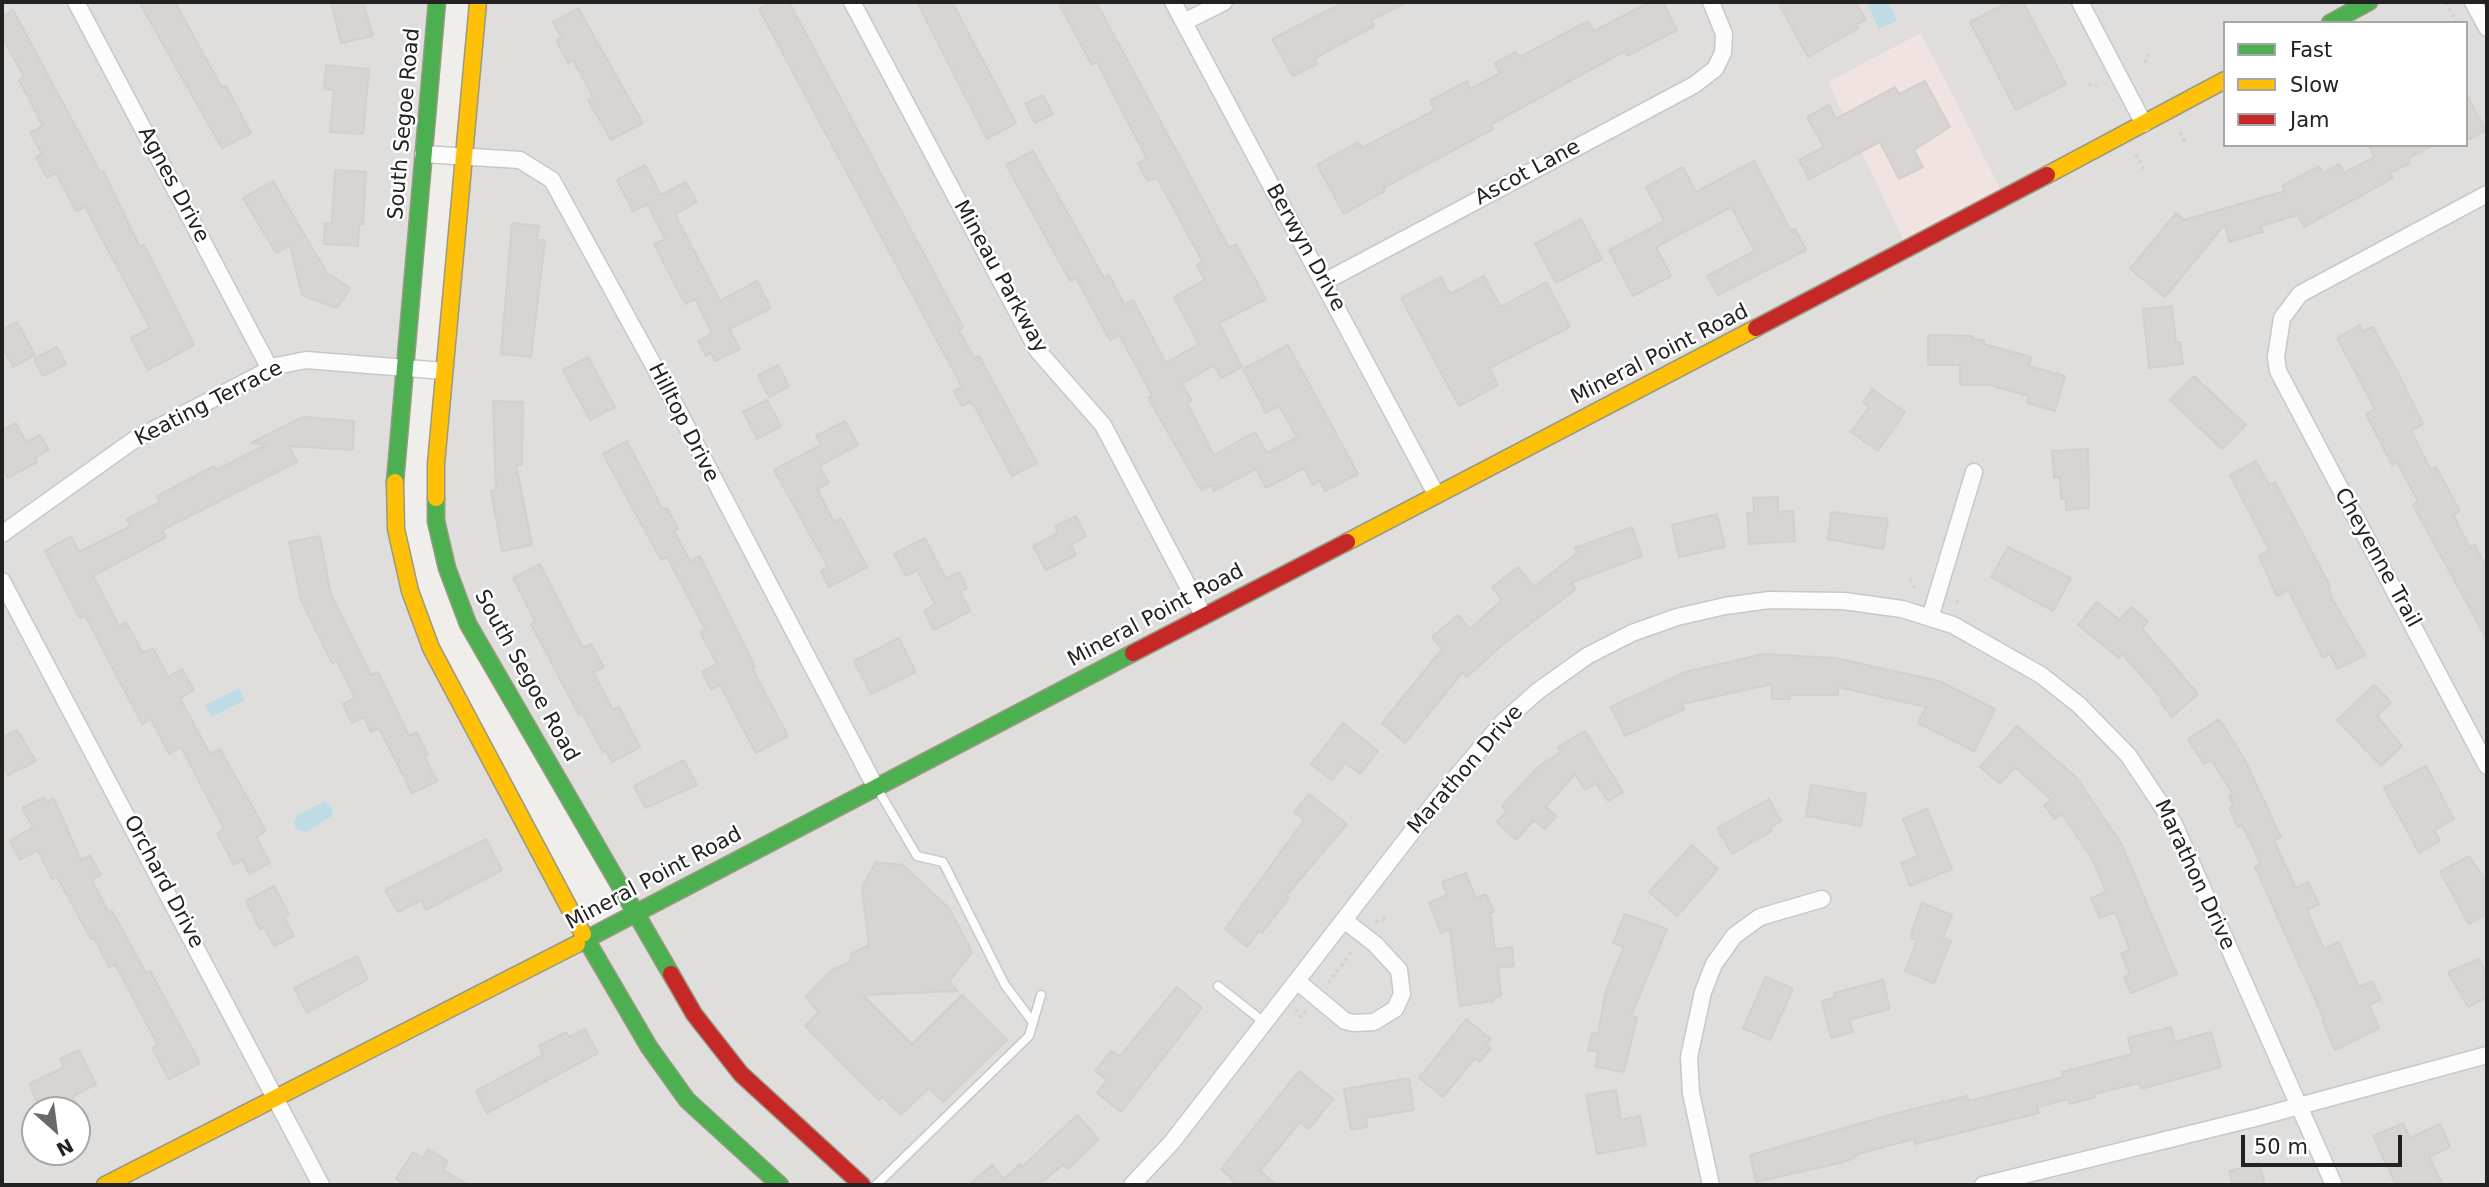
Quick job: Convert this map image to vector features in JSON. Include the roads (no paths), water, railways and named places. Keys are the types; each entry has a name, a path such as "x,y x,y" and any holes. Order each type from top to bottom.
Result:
{"street":[{"name":"Agnes Drive","path":"76,2 270,369"},
{"name":"South Segoe Road","path":"437,2 394,464 396,529 410,591 431,648 586,939 649,1047 687,1100 737,1149 780,1185"},
{"name":"South Segoe Road","path":"478,2 436,464 436,522 447,568 468,624 694,1014 741,1074 862,1185"},
{"name":"Mineau Parkway","path":"852,2 1038,351 1103,425 1203,615"},
{"name":"Berwyn Drive","path":"1173,2 1436,494"},
{"path":"1184,22 1224,2"},
{"name":"Ascot Lane","path":"1324,282 1694,85 1715,69 1723,53 1724,34 1711,2"},
{"path":"2080,2 2144,124"},
{"path":"2334,21 2369,2"},
{"path":"2473,2 2487,28"},
{"name":"Mineral Point Road","path":"105,1185 586,939 2223,81"},
{"name":"Hilltop Drive","path":"423,154 465,159 520,160 552,180 671,397 875,786"},
{"name":"Cheyenne Trail","path":"2487,194 2300,294 2282,318 2277,346 2278,371 2487,766"},
{"name":"Keating Terrace","path":"2,534 134,440 270,369 306,360 444,371"},
{"path":"1930,618 1974,472"},
{"name":"Orchard Drive","path":"2,581 277,1097 321,1185"},
{"name":"Marathon Drive","path":"1132,1185 1172,1142 1439,797 1504,721 1538,691 1598,651 1632,634 1677,617 1769,600 1844,601 1902,608 1930,618 1990,644 2041,675 2079,705 2128,755 2174,824 2334,1185"},
{"path":"1711,1185 1691,1093 1689,1057 1703,992 1714,964 1734,936 1760,917 1822,899"},
{"path":"1297,981 1345,1021 1374,1022 1395,1009 1402,994 1399,970 1375,944 1344,920"},
{"path":"1983,1185 2024,1180 2487,1055"}],"lane":[{"path":"875,786 918,856 943,862 1005,985 1032,1021"},
{"path":"1219,985 1265,1023"},
{"path":"876,1185 1029,1036 1041,995"}],"water":[{"path":"1866,2 1888,2 1897,20 1879,29"},
{"path":"239,688 245,700 212,717 205,705"},
{"path":"325,801 332,807 332,816 306,832 297,830 294,823 297,815"}]}
